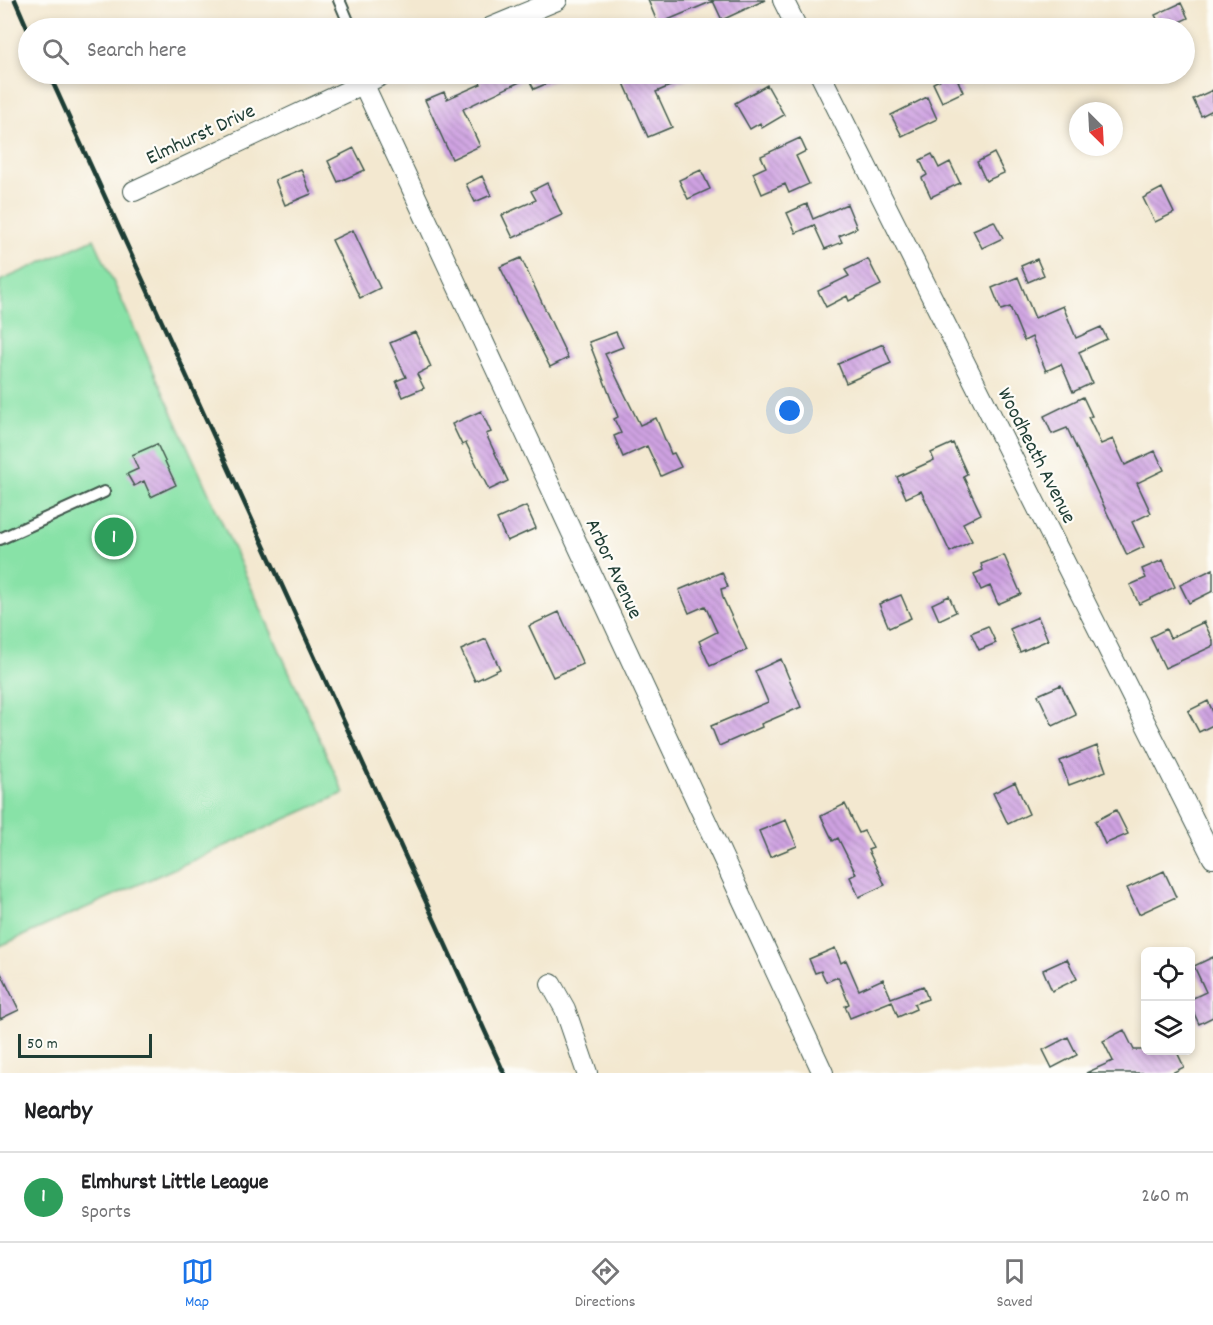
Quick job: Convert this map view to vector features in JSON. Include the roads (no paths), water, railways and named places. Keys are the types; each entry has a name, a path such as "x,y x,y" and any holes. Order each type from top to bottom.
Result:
{"street":[{"path":"514,18 557,0"},
{"path":"783,0 792,18"},
{"name":"Elmhurst Drive","path":"134,191 358,84"},
{"name":"Arbor Avenue","path":"376,84 823,1073"},
{"name":"Woodheath Avenue","path":"825,84 1213,858"},
{"path":"551,984 565,1009 587,1073"}],"lane":[{"path":"339,0 347,18"},
{"path":"0,539 104,492"}],"railway":[{"path":"15,0 23,18"},
{"path":"54,84 504,1073"}],"place":[{"name":"Elmhurst Little League","path":"114,537"}]}
